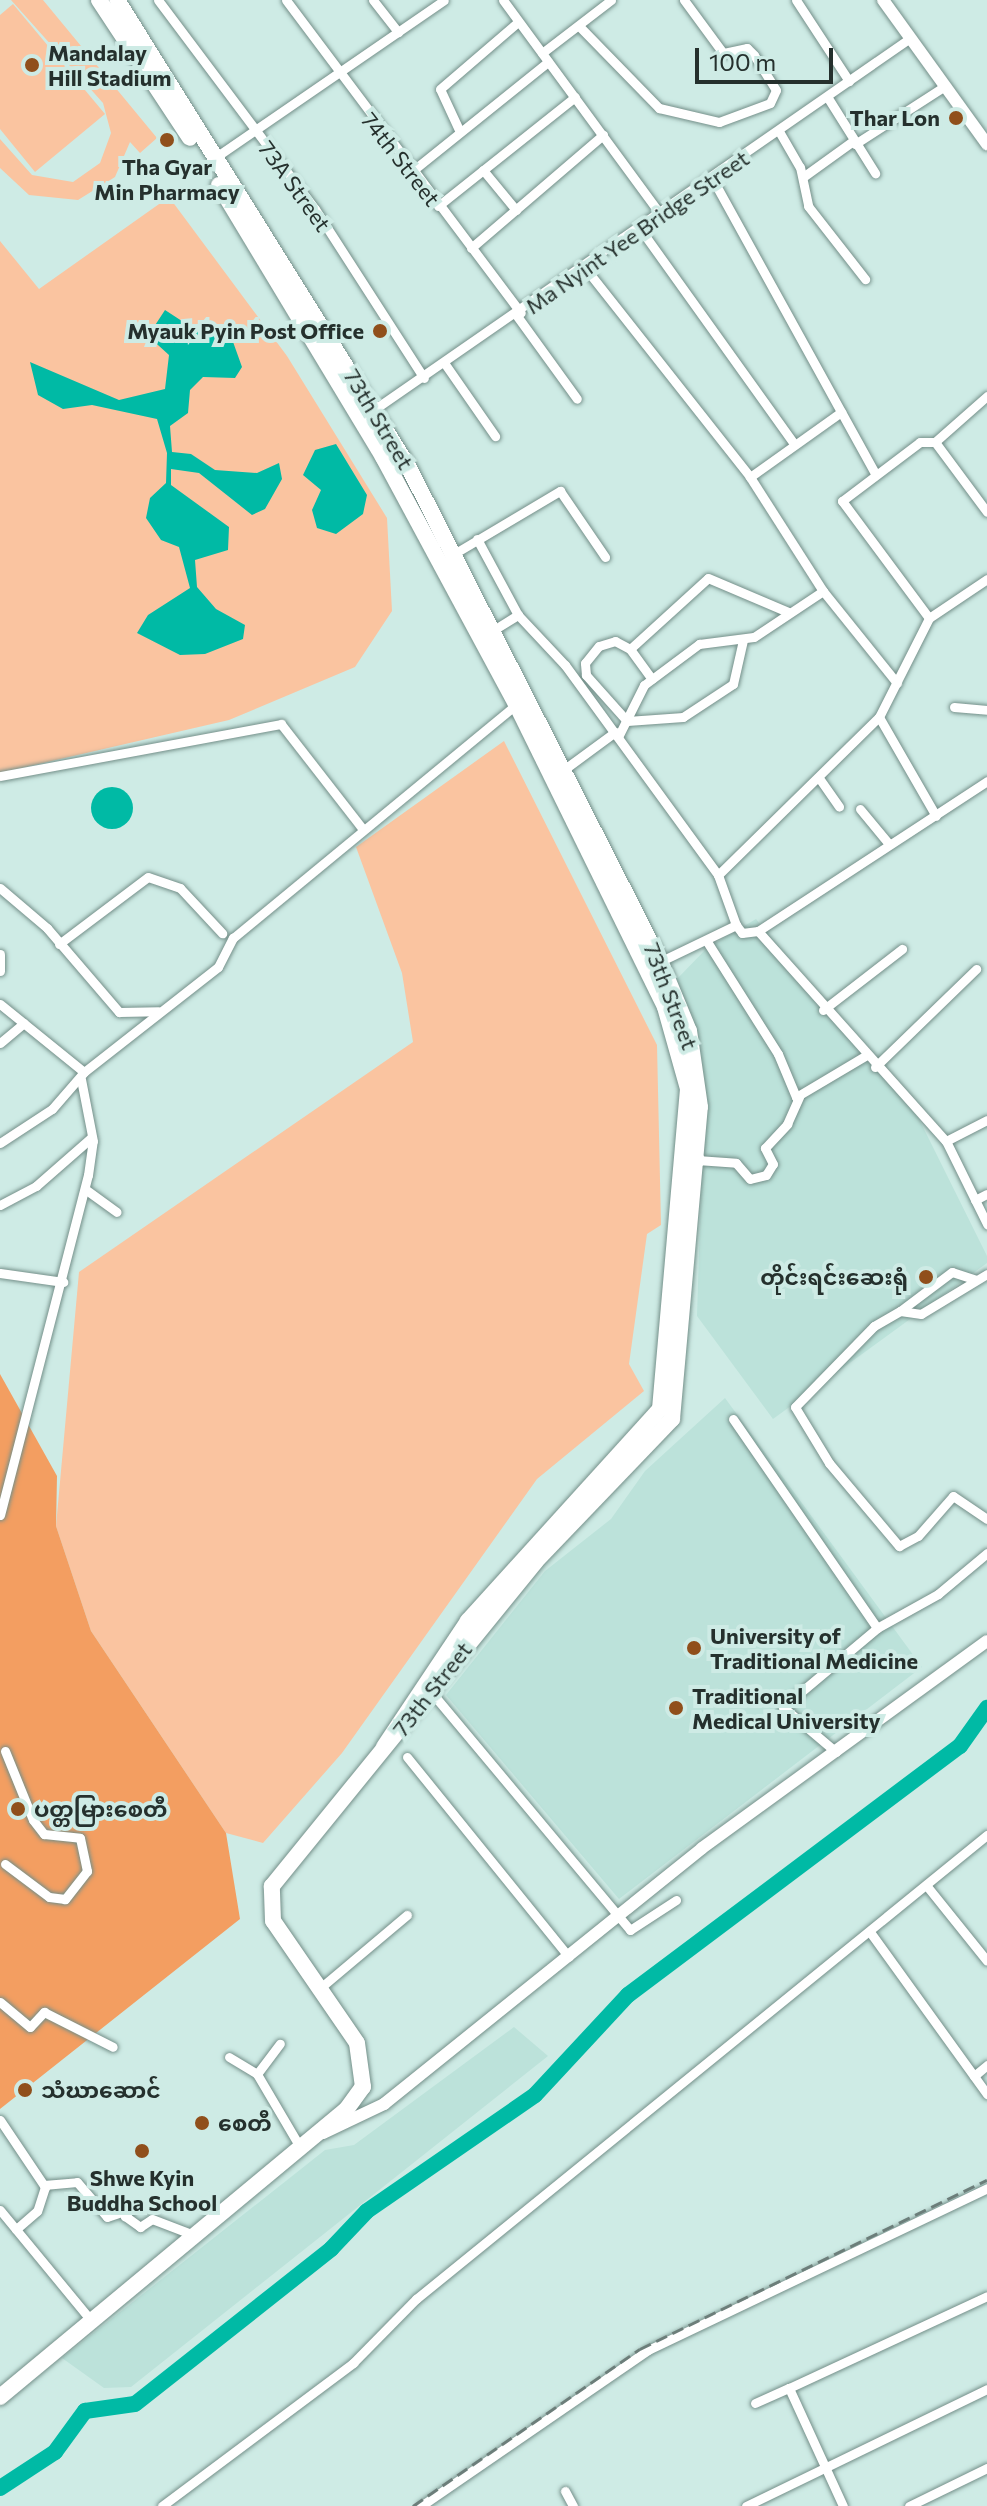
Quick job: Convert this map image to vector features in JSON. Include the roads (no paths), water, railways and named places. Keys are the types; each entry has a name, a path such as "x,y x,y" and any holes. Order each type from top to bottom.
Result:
{"main road":[{"name":"73th Street","path":"99,0 359,418 562,771 654,965 696,1066 672,1419 535,1562 432,1693 384,1747"},
{"name":"73th Street","path":"117,0 213,159 376,409 492,631 521,701 654,965"},
{"name":"73th Street","path":"384,1747 468,1621 660,1409 690,1160"},
{"path":"0,2397 93,2323 191,2234 346,2110 366,2077 357,2043 317,1992 273,1921 272,1886 384,1747"}],"street":[{"name":"73A Street","path":"158,0 254,131 424,378"},
{"name":"74th Street","path":"286,0 336,75 471,248 577,399"},
{"path":"373,0 398,32"},
{"path":"213,159 444,0"},
{"path":"503,0 660,214"},
{"path":"542,53 611,0"},
{"path":"579,26 659,108 719,122 770,103 776,90 754,55 747,48 723,53 684,0"},
{"path":"796,0 849,81"},
{"path":"883,0 987,144"},
{"path":"460,132 440,89 518,22"},
{"name":"Ma Nyint Yee Bridge Street","path":"359,418 586,269 910,38"},
{"path":"411,172 548,62"},
{"path":"803,177 945,86"},
{"path":"438,206 575,97"},
{"path":"828,98 875,173"},
{"path":"780,133 803,177 808,206 865,279"},
{"path":"471,248 603,135"},
{"path":"483,170 516,210"},
{"path":"712,178 875,473"},
{"path":"641,230 794,444"},
{"path":"586,269 750,477 823,591 897,683"},
{"path":"445,364 495,436"},
{"path":"929,618 842,501 875,473 920,442 935,442 987,396"},
{"path":"750,477 841,412"},
{"path":"935,442 987,512"},
{"path":"452,555 560,491 605,557"},
{"path":"477,539 518,615 616,735 718,875 736,925 742,933 758,931 987,781"},
{"path":"630,649 708,578 788,612"},
{"path":"718,875 879,717 929,618 987,579"},
{"path":"562,771 616,735 652,679 709,638 743,640 823,591"},
{"path":"492,631 518,615"},
{"path":"652,679 630,649 608,642 585,663 593,687 627,721 683,717 708,705 733,684 743,640"},
{"path":"0,1143 52,1109 82,1076 159,1011 218,967 233,938 362,828 521,701"},
{"path":"954,707 987,710"},
{"path":"879,717 936,816"},
{"path":"0,776 281,724 362,828"},
{"path":"819,778 839,807"},
{"path":"860,809 889,844"},
{"path":"59,944 148,877 180,888 222,933"},
{"path":"0,888 59,944 119,1012 159,1011"},
{"path":"654,965 736,925"},
{"path":"758,931 823,1010 946,1141 987,1224"},
{"path":"706,940 799,1097"},
{"path":"823,1010 902,949"},
{"path":"0,954 0,971"},
{"path":"875,1067 976,969"},
{"path":"0,1004 82,1076 92,1137 85,1189 63,1282 0,1515"},
{"path":"0,1043 24,1023"},
{"path":"690,1160 736,1163 750,1179 766,1175 773,1164 765,1148 787,1124 799,1097 865,1056"},
{"path":"946,1141 987,1120"},
{"path":"0,1205 36,1186 92,1137"},
{"path":"85,1189 117,1212"},
{"path":"975,1200 987,1194"},
{"path":"976,1280 952,1272 900,1311 799,1398 797,1410 850,1491 899,1546 918,1536 953,1496 987,1519"},
{"path":"0,1273 63,1282"},
{"path":"900,1311 921,1314 987,1274"},
{"path":"733,1419 877,1628"},
{"path":"836,1752 783,1707 877,1628 938,1594 987,1553"},
{"path":"315,2135 384,2104 617,1915 987,1641"},
{"path":"432,1693 617,1915 636,1932 676,1900"},
{"path":"5,1751 33,1820 44,1834 80,1838 87,1871 65,1899 49,1897 5,1864"},
{"path":"407,1757 569,1957"},
{"path":"162,2506 353,2363 416,2299 987,1835"},
{"path":"926,1885 987,1961"},
{"path":"317,1992 407,1915"},
{"path":"870,1932 987,2094"},
{"path":"0,2002 30,2027 44,2012 113,2047"},
{"path":"257,2074 280,2044"},
{"path":"229,2057 257,2074 300,2147"},
{"path":"974,2076 987,2065"},
{"path":"0,2120 44,2185 37,2211 16,2229"},
{"path":"44,2185 77,2182 107,2217 130,2209 125,2216 140,2227 152,2219 191,2234"},
{"path":"421,2506 648,2350 987,2188"},
{"path":"0,2210 93,2323"},
{"path":"755,2403 987,2296"},
{"path":"789,2388 843,2506"},
{"path":"746,2506 987,2389"},
{"path":"909,2506 987,2468"},
{"path":"565,2491 573,2506"}],"waterway":[{"path":"0,2488 55,2452 85,2411 135,2404 331,2249 367,2211 535,2095 628,1995 960,1746 987,1708"}],"railway":[{"path":"413,2506 640,2349 987,2180"}],"place":[{"name":"Mandalay Hill Stadium","path":"32,65"},
{"name":"Thar Lon","path":"956,118"},
{"name":"Tha Gyar Min Pharmacy","path":"167,140"},
{"name":"Myauk Pyin Post Office","path":"380,331"},
{"name":"တိုင်းရင်းဆေးရုံ","path":"926,1277"},
{"name":"University of Traditional Medicine","path":"694,1648"},
{"name":"Traditional Medical University","path":"676,1708"},
{"name":"ပတ္တမြားစေတီ","path":"18,1809"},
{"name":"သံဃာဆောင်","path":"25,2090"},
{"name":"စေတီ","path":"202,2123"},
{"name":"Shwe Kyin Buddha School","path":"142,2151"}]}
